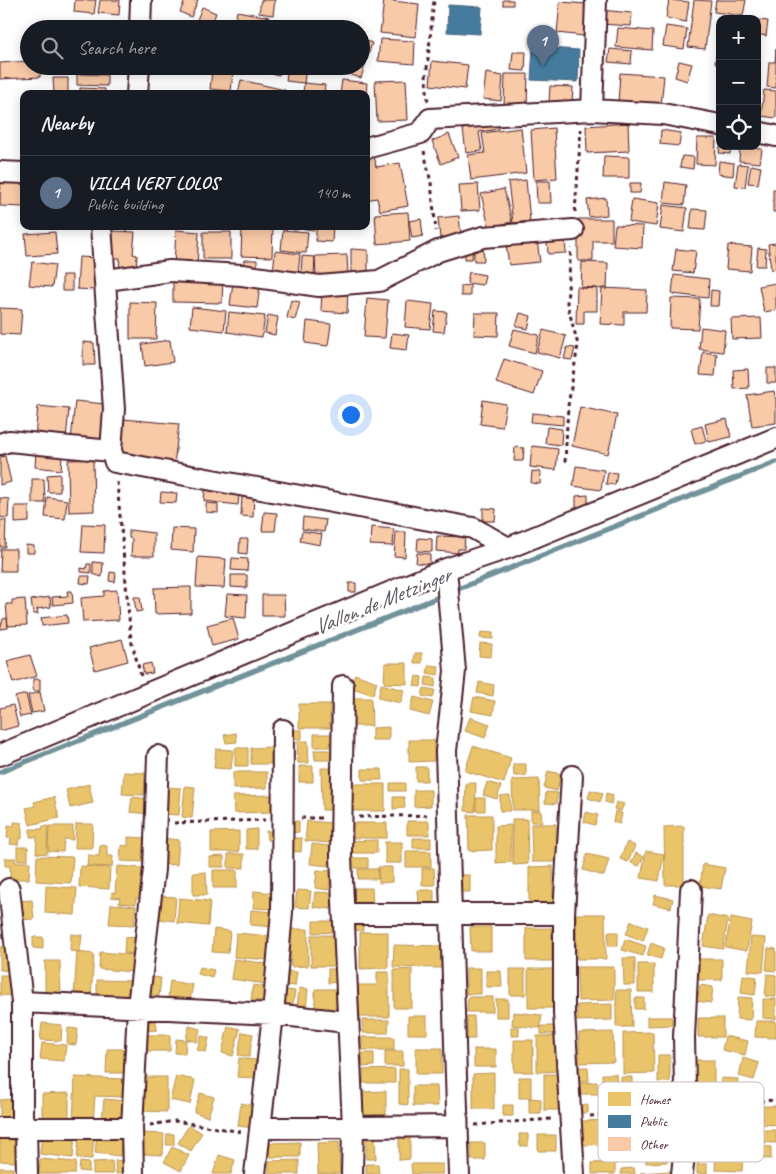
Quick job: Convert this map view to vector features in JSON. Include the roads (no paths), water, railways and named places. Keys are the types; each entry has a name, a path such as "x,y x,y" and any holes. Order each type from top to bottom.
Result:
{"street":[{"path":"140,20 141,0"},
{"path":"587,110 596,0"},
{"path":"137,90 138,75"},
{"path":"370,147 425,126 587,110 662,114 716,124"},
{"path":"761,133 776,136"},
{"path":"0,172 20,173"},
{"path":"102,230 103,260 107,280 114,409 113,457"},
{"path":"107,280 170,271 242,275 319,286 379,281 438,251 483,237 573,230"},
{"path":"0,755 446,569 508,548 776,438"},
{"path":"0,444 9,441 113,457 473,528 508,548"},
{"path":"446,569 450,632 455,671 446,751 459,1174"},
{"path":"343,686 341,856 345,914 352,1174"},
{"path":"255,1174 261,1132 282,912 283,730"},
{"path":"133,1174 132,1128 138,1007 154,869 158,756"},
{"path":"572,776 564,914 564,1012 574,1174"},
{"path":"9,889 22,1002 22,1117 26,1128 27,1174"},
{"path":"685,1082 684,1037 691,890"},
{"path":"345,914 564,914"},
{"path":"22,1002 273,1014 347,1022"},
{"path":"261,1132 352,1126 457,1126"},
{"path":"0,1128 132,1128"}],"waterway":[{"name":"Vallon de Metzinger","path":"453,591 776,462"},
{"name":"Vallon de Metzinger","path":"0,772 444,595"}],"place":[{"name":"VILLA VERT LOLOS","path":"543,66"}]}
